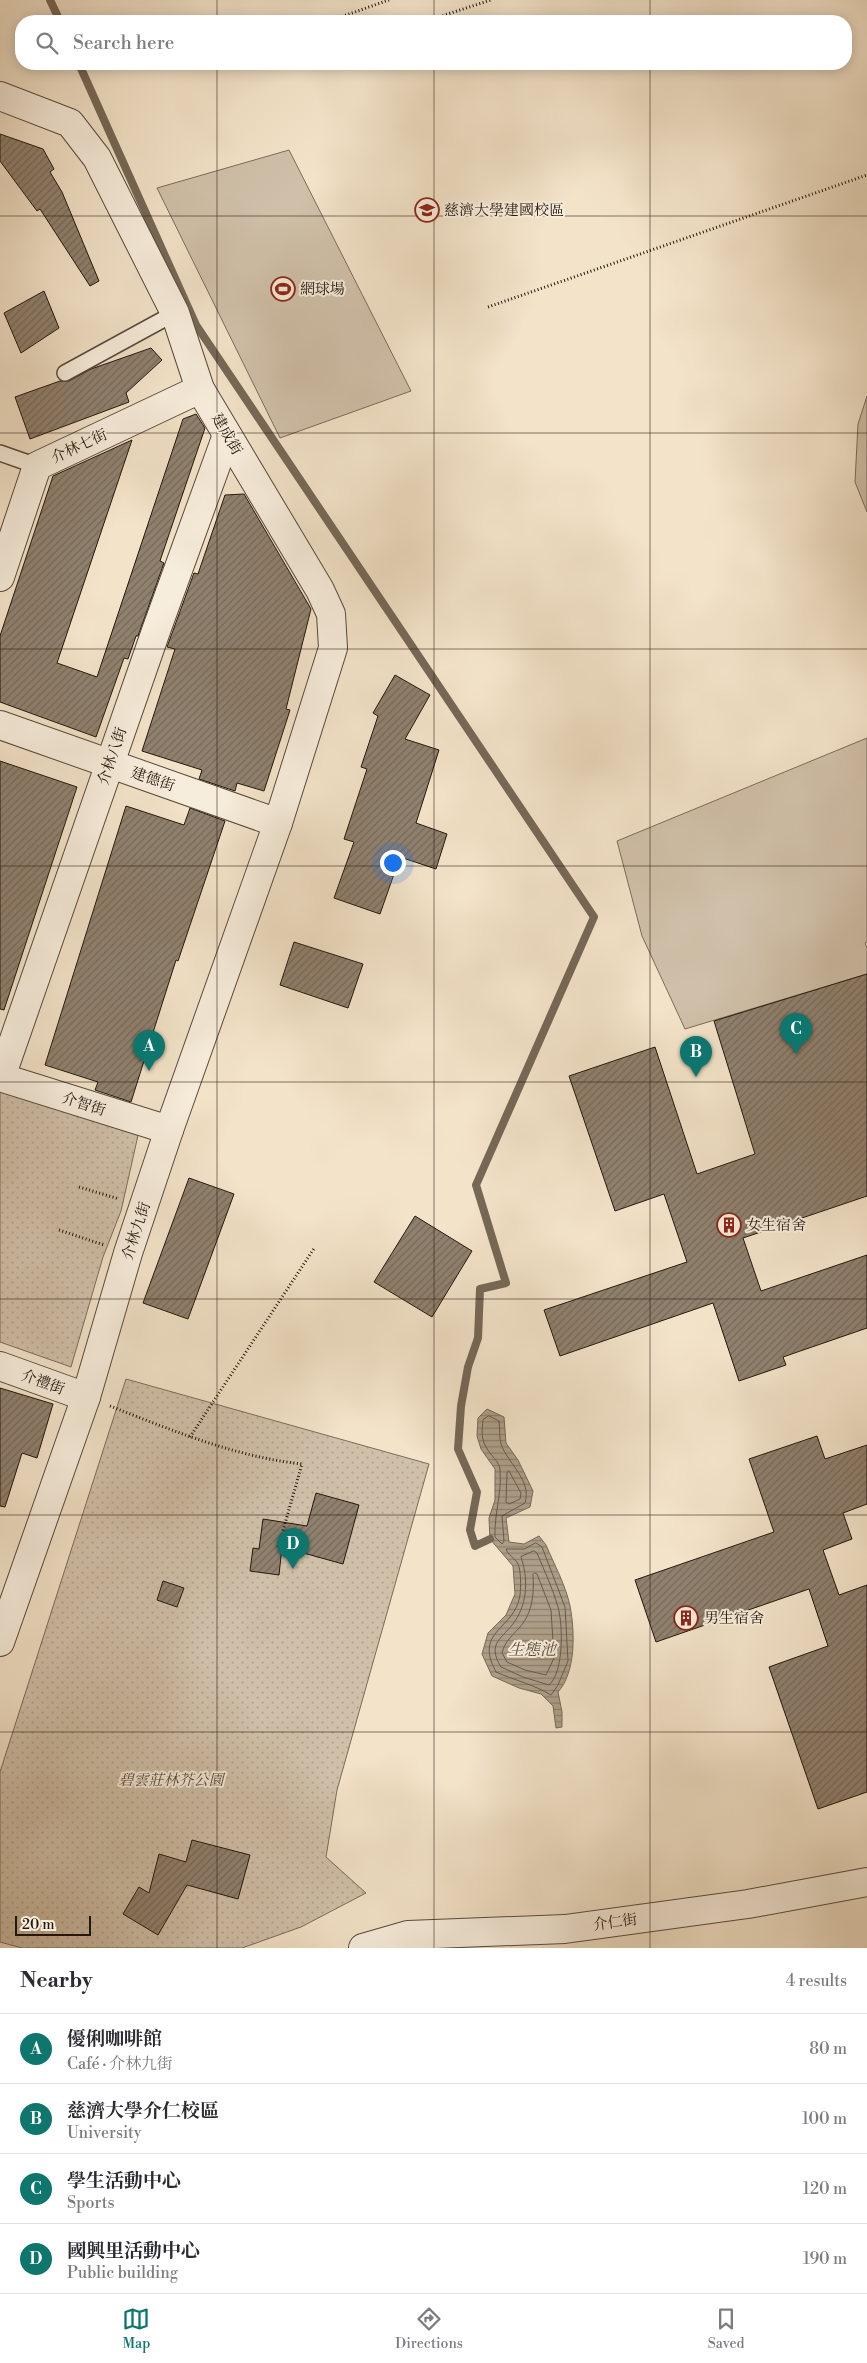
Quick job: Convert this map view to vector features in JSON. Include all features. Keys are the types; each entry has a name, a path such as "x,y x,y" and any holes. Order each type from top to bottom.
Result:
{"street":[{"name":"建成街","path":"0,96 70,123 97,158 175,313 200,389 320,590 331,614 333,648 278,822"},
{"name":"介林七街","path":"0,577 37,466 200,389"},
{"name":"介林八街","path":"0,1077 109,764 227,435"},
{"name":"建德街","path":"0,725 278,822"},
{"name":"介林九街","path":"0,1642 86,1397 128,1253 169,1130 278,822"},
{"name":"介智街","path":"0,1077 169,1130"},
{"name":"介禮街","path":"0,1366 86,1397"},
{"name":"介仁街","path":"363,1948 408,1935 565,1928 748,1904 867,1882"}],"lane":[{"path":"65,373 175,313"},
{"path":"0,453 37,466"}],"path":[{"path":"346,15 389,0"},
{"path":"445,15 491,0"},
{"path":"488,307 867,175"},
{"path":"79,1187 143,1207"},
{"path":"59,1230 128,1253"},
{"path":"190,1437 315,1247"},
{"path":"86,1397 190,1437 280,1461 302,1464 278,1548"}],"green space":[{"name":"網球場","path":"289,150 411,391 280,438 157,188"},
{"path":"867,396 867,512 855,482 858,424"},
{"path":"867,738 867,942 865,943 867,948 867,974 685,1029 642,936 617,841"},
{"path":"0,1089 139,1131 121,1211 103,1257 71,1367 0,1342"},
{"name":"碧雲莊林芥公園","path":"126,1379 429,1464 337,1790 326,1857 366,1893 301,1927 242,1948 22,1948 0,1942 0,1772"}],"water":[{"name":"生態池","path":"487,1409 504,1417 506,1443 518,1460 533,1491 530,1507 506,1518 509,1542 524,1544 539,1536 546,1545 560,1575 570,1606 573,1628 573,1651 568,1674 558,1692 562,1712 562,1727 556,1728 553,1706 541,1694 519,1688 492,1676 482,1654 488,1633 506,1615 515,1594 513,1566 490,1539 489,1518 495,1500 495,1469 481,1449 477,1436 478,1418"}],"building":[{"path":"0,134 43,149 54,169 50,172 62,192 99,281 90,286 40,209 37,211 0,161"},
{"path":"44,291 59,328 21,353 4,313"},
{"path":"151,348 162,360 126,393 129,402 30,439 15,397 60,381 69,381 91,369"},
{"path":"196,414 205,428 160,561 164,563 138,636 136,636 128,659 124,658 96,737 0,702 0,636 53,476 132,440 57,663 97,677 183,419"},
{"path":"244,494 311,609 286,709 290,710 264,791 237,783 235,791 199,779 202,770 142,751 175,649 167,647 194,573 198,574 225,495"},
{"path":"395,675 430,695 405,739 439,750 416,823 447,834 436,869 400,857 380,914 334,898 354,842 344,839 367,769 361,767 378,716 373,713"},
{"path":"0,761 77,787 4,1010 0,1009"},
{"path":"126,806 184,825 190,808 225,821 178,961 176,960 131,1102 95,1090 98,1082 45,1065"},
{"path":"294,942 363,964 348,1008 280,985"},
{"name":"女生宿舍","path":"867,974 867,1196 743,1238 761,1291 867,1255 867,1328 783,1357 786,1365 739,1381 713,1303 560,1356 544,1310 687,1262 664,1194 615,1211 569,1076 655,1047 697,1174 755,1154 714,1021"},
{"path":"189,1178 234,1194 188,1319 143,1303"},
{"path":"415,1216 472,1251 432,1317 374,1282"},
{"path":"0,1388 53,1404 37,1458 22,1453 5,1507 0,1506"},
{"name":"男生宿舍","path":"817,1436 825,1459 867,1445 867,1504 843,1513 852,1539 823,1550 839,1595 867,1585 867,1792 818,1809 769,1667 828,1646 809,1589 656,1642 635,1580 774,1532 749,1459"},
{"path":"316,1493 359,1505 343,1564 282,1547 279,1575 250,1571 253,1548 259,1549 263,1519 307,1526"},
{"path":"163,1581 184,1588 177,1607 157,1600"},
{"path":"192,1840 250,1855 238,1899 187,1885 158,1935 123,1914 139,1887 149,1893 159,1854 186,1862"}],"waterway":[{"path":"50,0 57,15"},
{"path":"82,70 196,325 594,917 476,1185 506,1283 480,1289 478,1338 468,1367 461,1406 458,1449 477,1492 470,1530 475,1546 490,1539"}],"place":[{"name":"慈濟大學建國校區","path":"427,210"},
{"name":"網球場","path":"283,289"},
{"name":"學生活動中心","path":"796,1054"},
{"name":"優俐咖啡館","path":"149,1071"},
{"name":"慈濟大學介仁校區","path":"696,1077"},
{"name":"女生宿舍","path":"729,1225"},
{"name":"國興里活動中心","path":"293,1569"},
{"name":"男生宿舍","path":"686,1618"}]}
